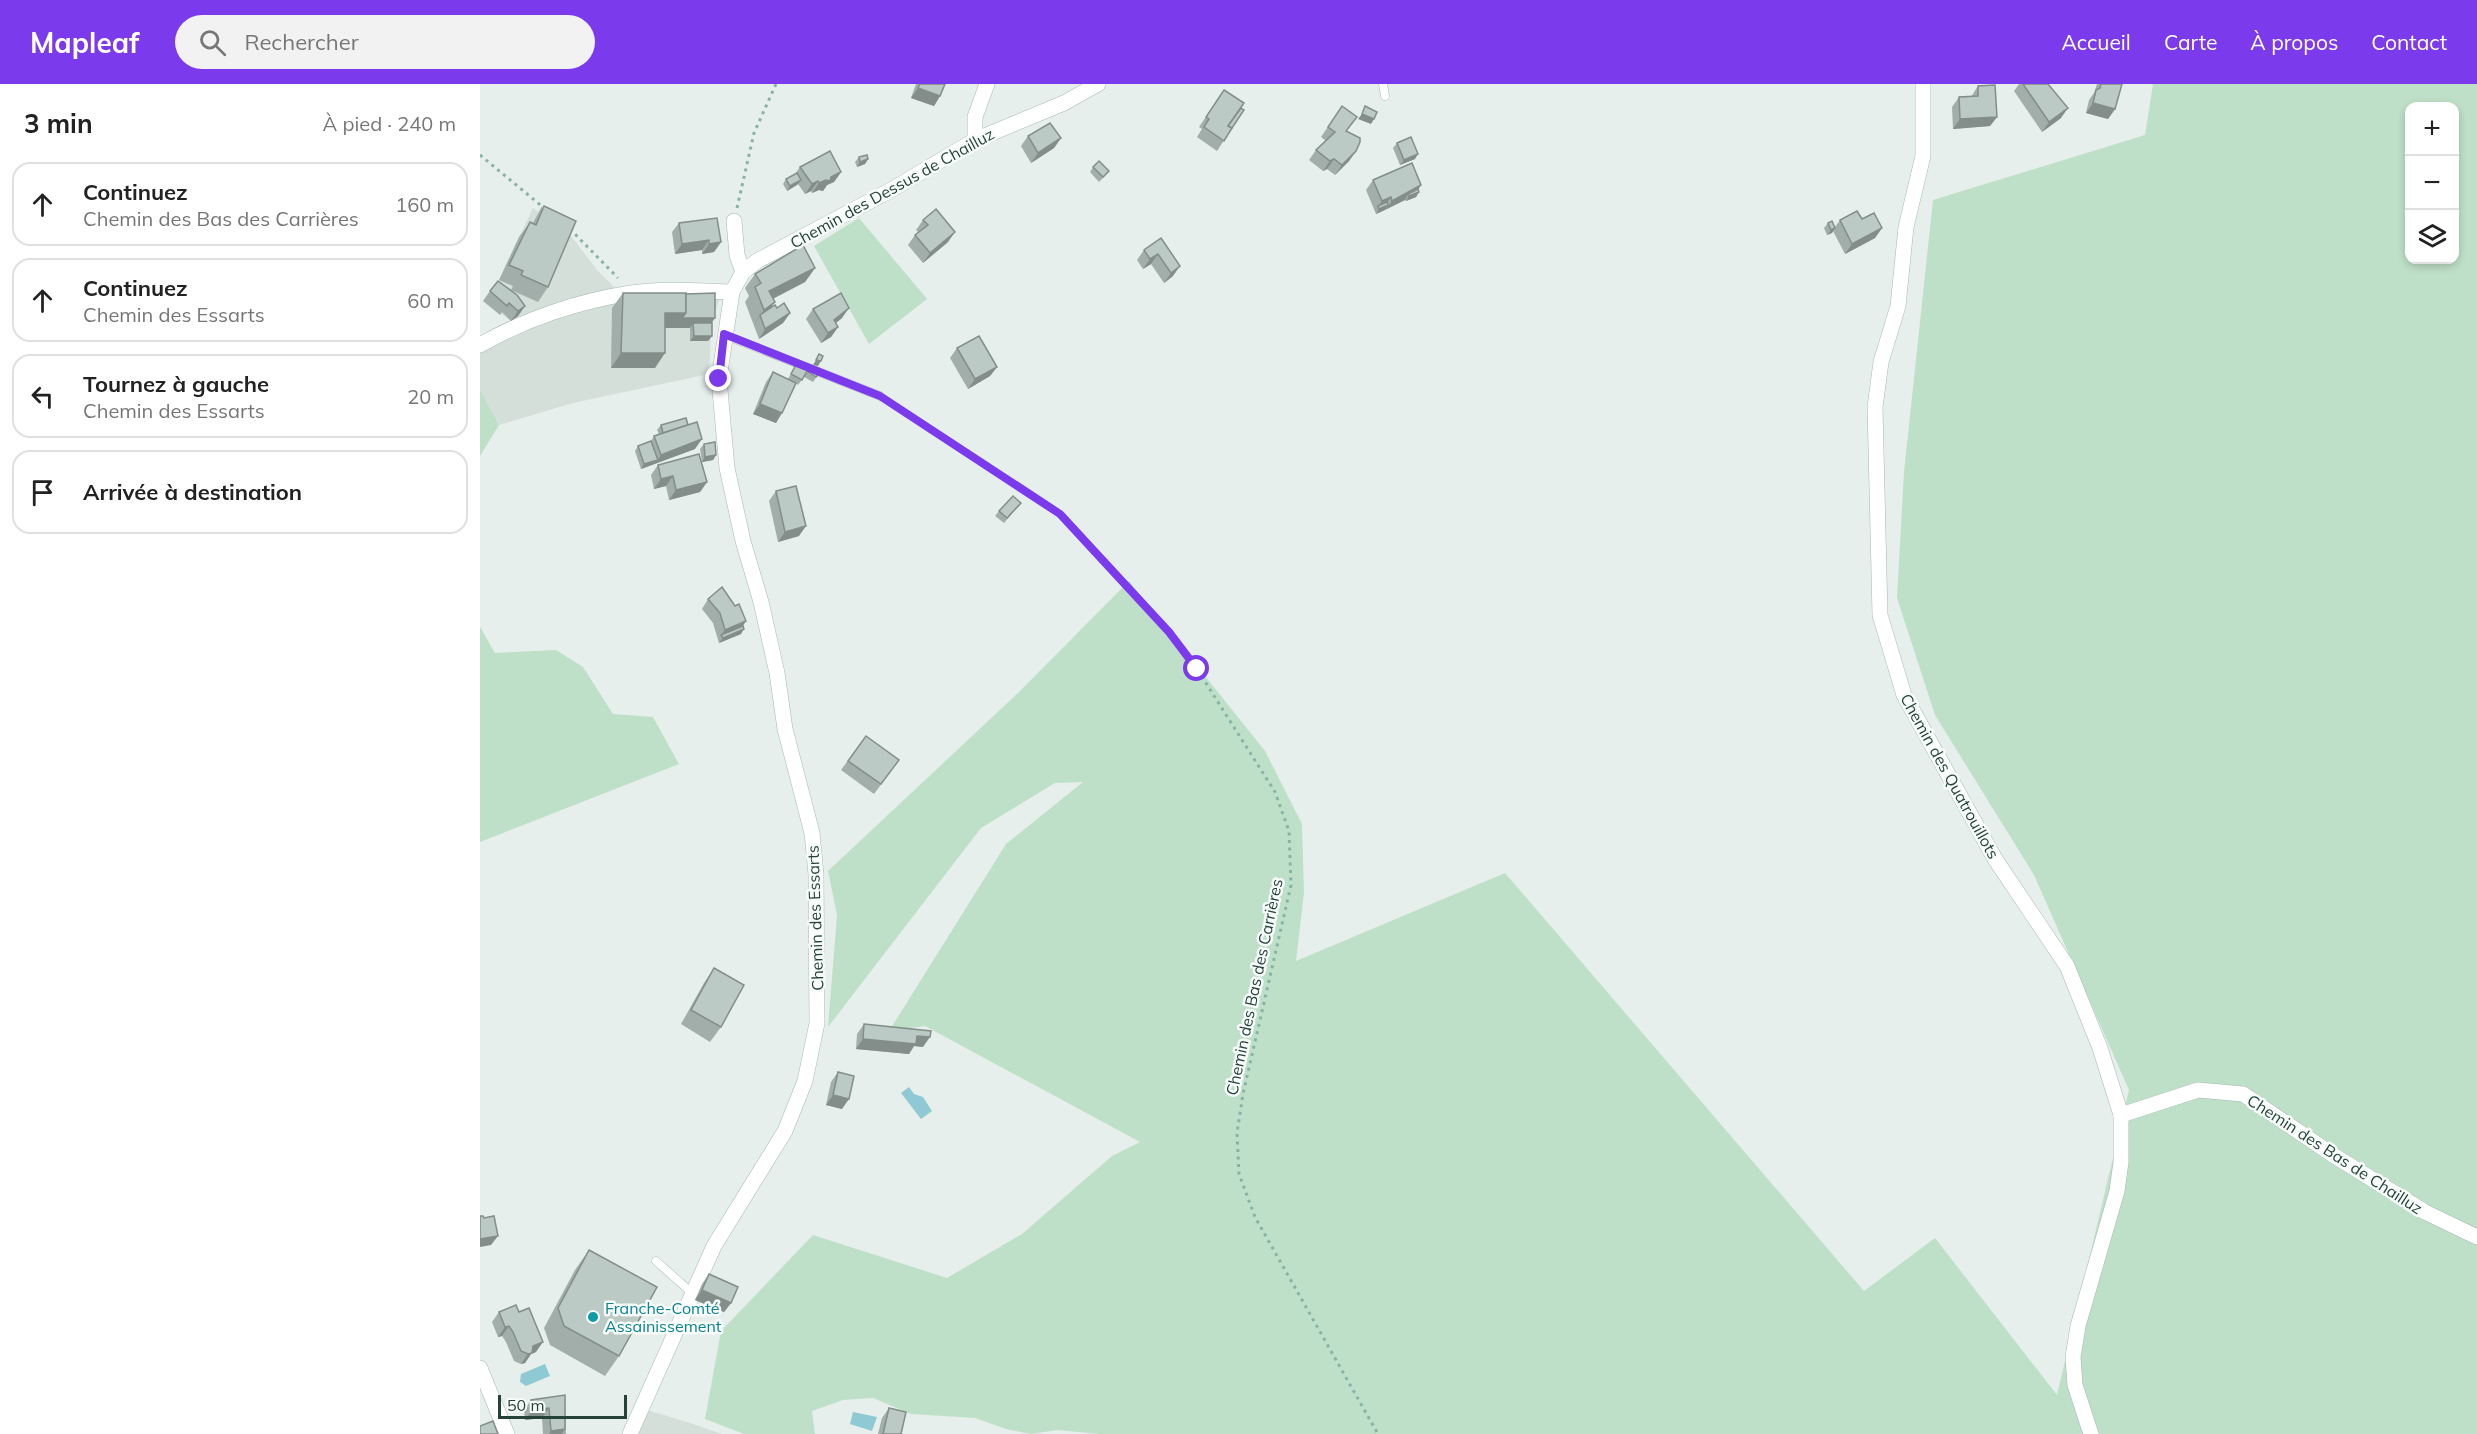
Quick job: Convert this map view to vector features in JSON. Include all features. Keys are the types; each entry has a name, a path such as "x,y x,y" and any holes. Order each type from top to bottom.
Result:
{"street":[{"path":"975,140 975,117 987,84"},
{"name":"Chemin des Dessus de Chailluz","path":"732,292 743,272 757,261 891,190 975,140 1064,103 1098,84"},
{"name":"Chemin des Quatrouillots","path":"1926,85 1923,156 1906,227 1898,306 1881,362 1875,407 1880,615 1904,694 1995,859 2067,966 2100,1048 2121,1115 2121,1162 2117,1191 2078,1326 2073,1357 2074,1385 2091,1434"},
{"path":"734,221 737,255 743,272"},
{"path":"480,345 523,323 631,293 668,290 732,292"},
{"name":"Chemin des Essarts","path":"630,1434 691,1292 714,1246 785,1131 805,1081 817,1023 818,938 812,833 785,729 777,673 761,602 743,541 727,468 719,379 732,292"},
{"name":"Chemin des Bas de Chailluz","path":"2121,1115 2198,1090 2243,1094 2333,1155 2425,1212 2477,1237"},
{"path":"480,1368 507,1434"}],"lane":[{"path":"1383,84 1385,96"},
{"path":"724,334 880,396"},
{"path":"656,1261 691,1292"}],"path":[{"path":"734,221 754,133 777,84"},
{"path":"480,155 550,213"},
{"path":"567,227 584,241 631,293"},
{"name":"Chemin des Bas des Carrières","path":"880,396 1060,514 1169,632 1197,669 1275,792 1289,831 1291,885 1243,1094 1237,1133 1239,1174 1255,1217 1378,1434"}],"shaded area":[{"path":"533,208 568,232 597,270 618,291 522,316 512,322 483,301 499,280"},
{"path":"719,299 711,330 709,374 573,403 499,425 480,389 480,352 549,319 612,303"},
{"path":"647,1410 690,1423 722,1434 638,1434"}],"green space":[{"path":"2153,84 2477,84 2477,1434 1100,1434 1057,1430 1031,1434 1006,1429 975,1418 911,1414 873,1398 843,1400 812,1411 815,1434 744,1434 705,1419 721,1331 813,1235 947,1278 1022,1234 1112,1156 1140,1142 925,1026 889,1031 1006,844 1083,782 1055,783 981,828 828,1027 837,915 828,871 1018,693 1129,581 1265,751 1302,824 1304,893 1296,961 1505,873 1864,1291 1935,1238 2057,1395 2129,1090 2034,875 1935,715 1897,598 1904,472 1933,200 2145,135"},
{"path":"859,218 927,299 869,344 814,246"},
{"path":"480,389 499,425 480,456"},
{"path":"480,627 495,653 556,650 583,667 613,714 653,717 679,764 480,842"}],"water":[{"path":"909,1087 914,1094 923,1097 932,1111 921,1119 901,1093"},
{"path":"545,1364 550,1376 526,1386 520,1382 521,1374"},
{"path":"853,1412 877,1417 872,1431 850,1424"}],"building":[{"path":"920,84 945,84 940,96 918,88"},
{"path":"2023,84 2048,84 2068,108 2049,122"},
{"path":"2101,84 2122,84 2115,109 2093,103 2096,90"},
{"path":"1995,85 1997,117 1960,119 1959,97 1978,96 1978,86"},
{"path":"1224,90 1244,103 1228,126 1232,128 1224,141 1204,127 1209,119 1206,117"},
{"path":"1342,106 1357,117 1346,131 1360,138 1360,142 1356,151 1342,165 1334,159 1330,161 1316,150 1335,132 1328,127"},
{"path":"1365,106 1377,112 1374,119 1362,114"},
{"path":"1241,108 1244,110 1232,128 1228,126"},
{"path":"1050,123 1061,138 1038,153 1028,136"},
{"path":"1411,137 1418,154 1404,160 1397,143"},
{"path":"830,151 841,172 831,177 830,181 819,183 818,181 812,184 800,167"},
{"path":"867,155 868,159 860,162 859,157"},
{"path":"1099,161 1109,171 1103,177 1093,167"},
{"path":"1412,163 1421,185 1392,201 1391,197 1382,201 1373,180"},
{"path":"797,173 801,180 790,186 786,179"},
{"path":"1418,189 1419,192 1409,196 1408,194"},
{"path":"1387,202 1388,205 1379,209 1378,206"},
{"path":"544,206 576,221 548,287 521,275 523,271 509,265 530,222 536,225"},
{"path":"936,209 955,232 930,253 915,235 928,225 923,220"},
{"path":"1857,211 1862,219 1874,213 1882,228 1852,244 1840,220"},
{"path":"717,218 721,242 709,244 709,240 682,244 679,223"},
{"path":"1832,221 1835,228 1831,230 1828,223"},
{"path":"1161,238 1180,266 1171,273 1158,254 1150,259 1144,250"},
{"path":"803,245 815,268 769,291 775,302 764,310 755,287 761,283 755,274"},
{"path":"498,281 517,295 525,306 518,311 509,303 507,306 490,291"},
{"path":"623,293 686,293 686,313 665,313 665,353 621,353"},
{"path":"715,293 715,318 682,318 686,313 686,294"},
{"path":"841,293 849,308 834,320 838,327 828,333 813,309"},
{"path":"784,303 790,313 765,329 760,315 775,305 777,308"},
{"path":"693,323 712,323 712,336 694,336"},
{"path":"979,336 997,367 975,379 957,348"},
{"path":"819,354 823,356 821,361 816,360"},
{"path":"797,363 819,373 816,377 807,371 802,380 791,374"},
{"path":"773,372 796,383 782,413 760,404"},
{"path":"686,418 688,425 663,433 661,425"},
{"path":"697,422 702,439 661,455 654,436"},
{"path":"651,441 658,460 644,464 638,446"},
{"path":"715,442 716,455 705,457 704,444"},
{"path":"699,454 707,482 676,490 673,476 661,479 658,465"},
{"path":"796,486 806,526 785,532 776,491"},
{"path":"1013,496 1021,503 1007,518 999,511"},
{"path":"722,587 735,606 739,604 746,621 725,630 720,613 708,599"},
{"path":"743,626 744,629 723,638 721,635"},
{"path":"866,736 899,760 881,784 848,761"},
{"path":"714,968 744,985 721,1027 691,1010"},
{"path":"864,1024 931,1031 930,1037 917,1036 916,1044 863,1039"},
{"path":"838,1072 854,1076 849,1099 833,1095"},
{"path":"480,1216 484,1218 494,1216 498,1236 480,1239"},
{"name":"Franche-Comté Assainissement","path":"589,1250 657,1287 619,1356 564,1326 558,1308"},
{"path":"709,1274 738,1287 731,1303 702,1290"},
{"path":"516,1305 519,1312 529,1308 543,1342 533,1346 532,1353 521,1351 513,1332 509,1326 505,1327 499,1312"},
{"path":"565,1395 565,1429 551,1431 549,1408 532,1410 531,1400"},
{"path":"889,1408 906,1412 901,1434 883,1434"},
{"path":"493,1421 498,1434 480,1434 480,1426"}],"place":[{"name":"Franche-Comté Assainissement","path":"593,1317"}],"route":[{"path":"719,379 724,334 880,396 1060,514 1169,632 1197,669"}]}
